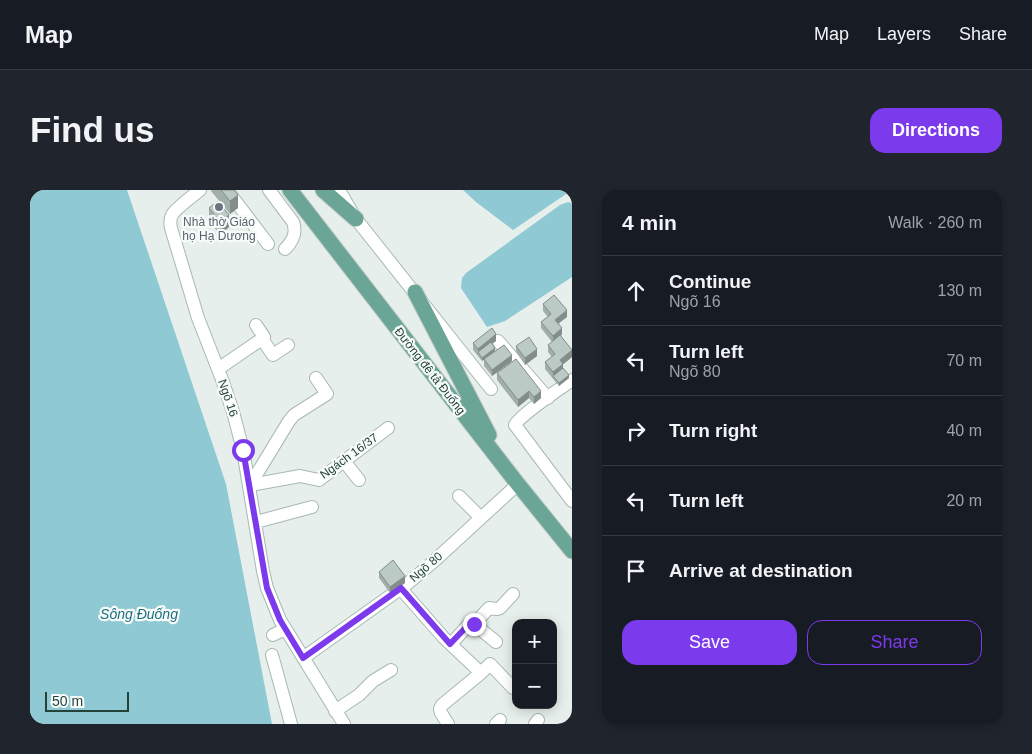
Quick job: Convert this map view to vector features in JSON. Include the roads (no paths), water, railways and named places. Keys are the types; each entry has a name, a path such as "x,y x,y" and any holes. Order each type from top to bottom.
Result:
{"main road":[{"name":"Đường đê tả Đuống","path":"290,190 572,551"},
{"path":"323,190 356,219"},
{"path":"415,292 507,470"}],"street":[{"name":"Ngõ 16","path":"200,190 171,216 171,228 198,318 233,412 250,485 267,588 285,629 344,724"},
{"path":"228,190 268,244"},
{"path":"269,190 295,226 292,241 285,249"},
{"path":"339,190 356,219 491,389"},
{"path":"293,222 307,211"},
{"path":"256,325 264,337 262,339 273,355 288,345"},
{"path":"218,369 262,339"},
{"path":"498,341 548,398"},
{"path":"250,485 289,421 326,394 316,378"},
{"path":"572,380 516,422 515,425 572,501"},
{"name":"Ngách 16/37","path":"250,485 300,476 319,480 388,428"},
{"path":"344,461 359,480"},
{"name":"Ngõ 80","path":"303,658 434,562 480,517 518,484"},
{"path":"459,496 480,517"},
{"path":"256,522 312,507"},
{"path":"401,588 450,644 481,673"},
{"path":"474,624 487,610 491,608 497,609 514,594"},
{"path":"450,644 471,622 496,642"},
{"path":"273,635 285,629"},
{"path":"272,655 291,724"},
{"path":"448,724 441,713 440,709 442,706 490,664 512,687"},
{"path":"336,710 359,695 373,681 391,670"}],"water":[{"name":"Sông Đuống","path":"30,190 127,190 226,484 272,724 30,724"},
{"path":"463,190 572,190 513,230"},
{"path":"568,202 572,203 572,277 505,321 487,327 461,288 462,278 466,273 560,205"}],"place":[{"name":"Nhà thờ Giáo họ Hạ Dương","path":"219,207"}]}
